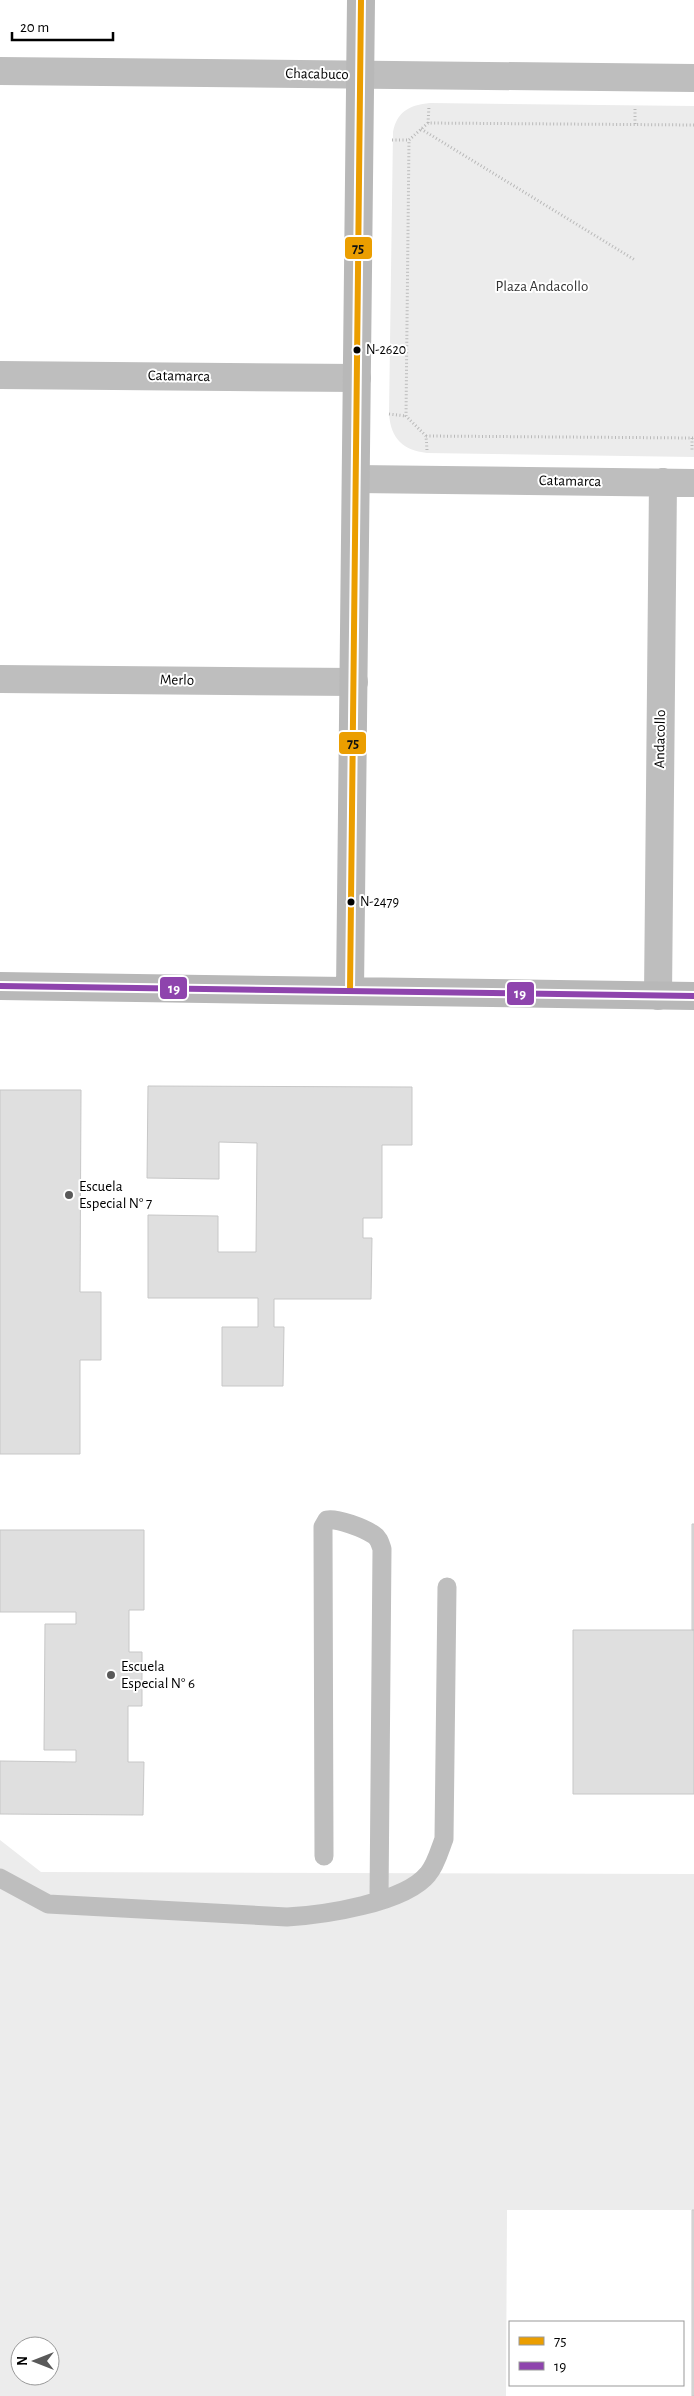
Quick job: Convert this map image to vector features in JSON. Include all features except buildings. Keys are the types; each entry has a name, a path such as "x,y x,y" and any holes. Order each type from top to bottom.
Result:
{"street":[{"path":"350,991 361,0"},
{"name":"Chacabuco","path":"0,71 694,78"},
{"name":"Catamarca","path":"0,374 357,378"},
{"name":"Catamarca","path":"356,479 663,482 693,470"},
{"name":"Andacollo","path":"658,996 663,482"},
{"name":"Merlo","path":"0,679 354,682"},
{"path":"0,986 694,996"}],"lane":[{"path":"324,1856 323,1527 327,1520 335,1518 374,1534 379,1540 382,1549 379,1900"},
{"path":"0,1878 48,1904 208,1914 287,1917 324,1915 393,1897 428,1874 444,1839 447,1587"}],"path":[{"path":"428,123 430,103"},
{"path":"635,106 635,124"},
{"path":"392,140 409,140 428,123 694,124"},
{"path":"421,129 635,260"},
{"path":"406,416 409,140"},
{"path":"390,414 406,416 426,436 427,453"},
{"path":"426,436 693,438 693,470"}],"green space":[{"name":"Plaza Andacollo","path":"430,103 694,106 694,457 427,453 405,446 396,437 392,430 389,414 393,132 398,119 405,111"},
{"path":"0,1840 41,1872 694,1874 694,2210 507,2210 506,2396 0,2396"}],"transit line":[{"name":"75","path":"350,991 361,0"},
{"name":"19","path":"0,986 694,996"}],"place":[{"name":"N-2620","path":"357,350"},
{"name":"N-2479","path":"351,902"},
{"name":"Escuela Especial N° 7","path":"69,1195"},
{"name":"Escuela Especial N° 6","path":"111,1675"}]}
